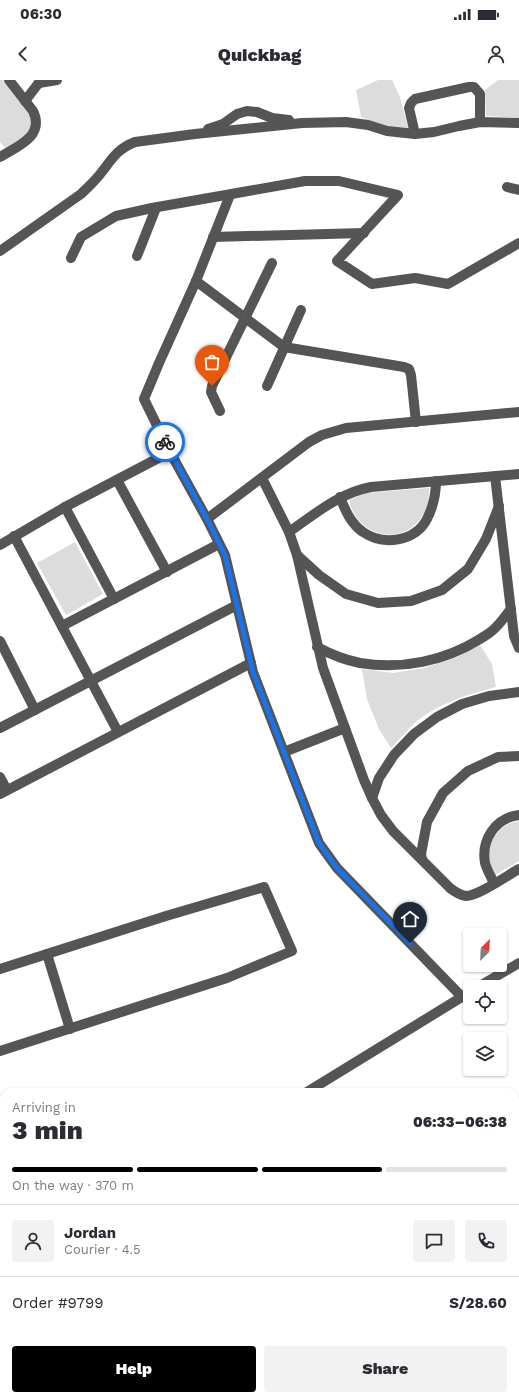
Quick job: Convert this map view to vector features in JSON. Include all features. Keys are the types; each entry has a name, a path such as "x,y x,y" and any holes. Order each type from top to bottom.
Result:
{"street":[{"path":"1,154 22,144 34,133 37,123 36,116 33,111 9,80"},
{"path":"25,100 40,82 57,80"},
{"path":"415,134 409,108 410,103 415,99 470,87 474,88 480,94 480,122"},
{"path":"195,134 223,124 237,114 247,111 257,112 272,118 302,123"},
{"path":"0,251 81,194 96,179 112,157 127,145 195,134 302,123 346,122 368,125 387,131 415,134 434,132 480,122 519,123"},
{"path":"71,258 81,236 116,216 306,181 339,181 398,195 337,261 372,284 415,278 448,284 519,243"},
{"path":"507,187 519,190"},
{"path":"230,195 196,281 144,399 170,452 225,555 253,672 319,843 332,862 342,873 463,991"},
{"path":"137,256 156,208"},
{"path":"213,237 364,233"},
{"path":"220,411 211,392 212,386 272,263"},
{"path":"196,281 284,347 404,367 409,370 411,375 416,422"},
{"path":"267,386 301,310"},
{"path":"207,519 309,442 322,435 346,428 519,412"},
{"path":"0,545 65,507 170,452"},
{"path":"289,532 340,497 360,489 519,474"},
{"path":"495,476 514,636 519,648"},
{"path":"262,478 289,532 296,555 323,668 372,798 380,815 392,831 458,894 468,896 478,893 519,869"},
{"path":"117,480 167,572"},
{"path":"340,497 352,522 362,532 375,539 390,541 404,538 416,531 426,521 436,494 436,481"},
{"path":"296,555 319,575 346,594 378,603 411,601 442,590 468,568 486,539 499,506"},
{"path":"65,507 114,599"},
{"path":"14,536 118,732"},
{"path":"62,626 219,544"},
{"path":"0,728 237,605"},
{"path":"317,647 332,655 359,663 387,665 415,663 442,657 469,646 492,631 511,610"},
{"path":"0,641 35,710"},
{"path":"0,778 3,792 251,663"},
{"path":"372,798 379,778 394,755 414,734 431,721 462,704 489,696 519,692"},
{"path":"284,752 345,728"},
{"path":"422,859 421,854 427,822 443,793 468,771 498,758 519,756"},
{"path":"494,883 486,865 484,852 487,839 494,828 505,820 519,815"},
{"path":"0,969 166,916 264,887 292,951 227,978 0,1051"},
{"path":"47,954 70,1029"},
{"path":"490,980 519,963"},
{"path":"314,1088 463,996"}],"shaded area":[{"path":"0,80 3,80 18,98 28,112 31,120 31,126 26,135 6,149 0,142"},
{"path":"378,80 392,80 400,97 408,128 389,128 361,117 356,90"},
{"path":"498,80 519,80 519,118 486,116 485,90"},
{"path":"429,488 428,505 423,515 414,525 404,532 393,535 382,534 371,530 361,523 354,513 349,500 366,493"},
{"path":"75,542 103,594 66,615 37,563"},
{"path":"480,645 492,664 496,687 465,696 435,709 410,727 391,748 379,729 367,699 362,669 393,673 424,668 455,658"},
{"path":"519,821 519,861 495,875 490,864 489,856 492,842 495,836 505,826"}],"way so far":[{"path":"165,442 144,399 196,281 245,318 212,386"}],"route":[{"path":"165,442 225,555 253,672 319,843 337,868 410,943"}]}
